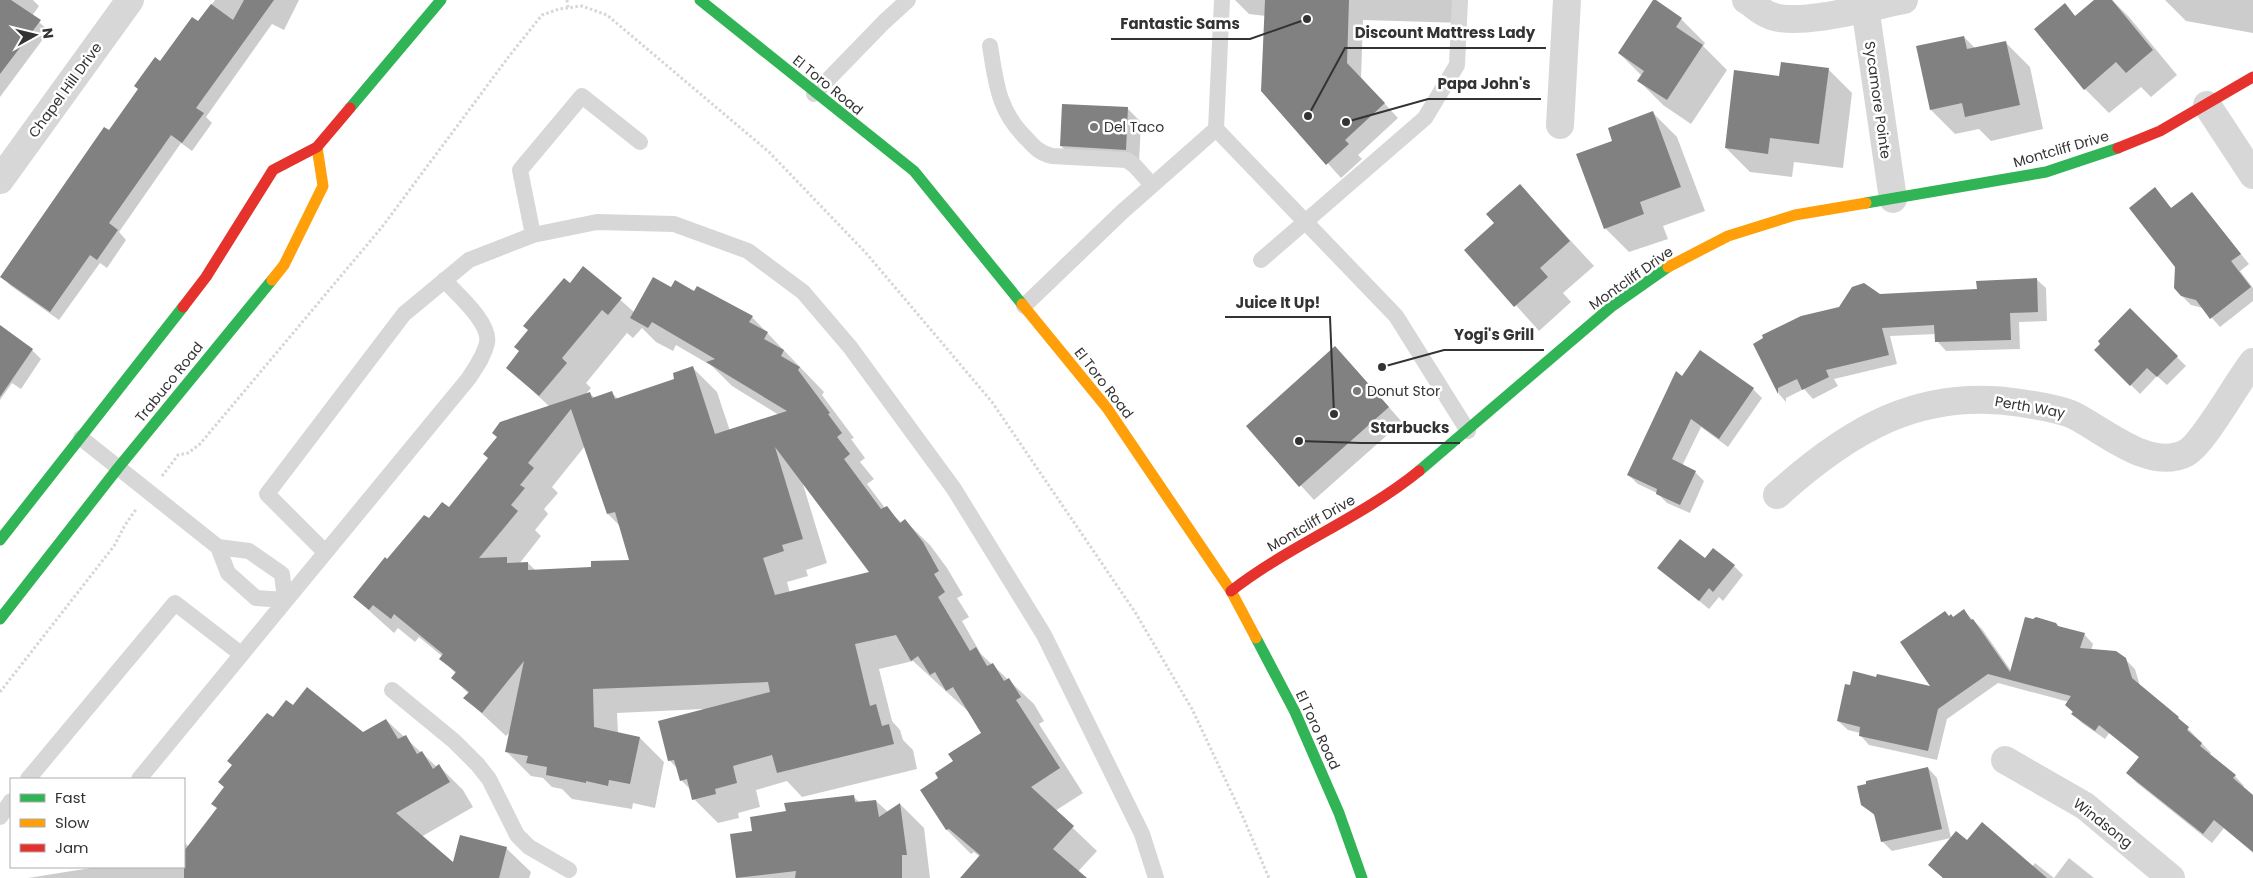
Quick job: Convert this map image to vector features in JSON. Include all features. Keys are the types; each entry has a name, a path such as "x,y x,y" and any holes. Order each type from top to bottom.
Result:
{"main road":[{"path":"0,540 206,276 274,170 317,147 441,0"},
{"name":"El Toro Road","path":"700,0 814,94 914,171 1107,408 1231,591 1295,712 1339,813 1362,878"},
{"name":"Montcliff Drive","path":"1231,591 1253,574 1391,494 1468,431 1611,307 1668,267 1728,236 1795,215 2046,172 2123,146 2160,131 2253,77"},
{"name":"Trabuco Road","path":"0,619 118,468 284,265 324,186 317,147"}],"street":[{"name":"Chapel Hill Drive","path":"0,180 130,0"},
{"path":"1560,125 1567,0"},
{"path":"1746,0 1770,16 1791,20 1814,18 1865,4 1904,0"},
{"name":"Sycamore Pointe","path":"1865,4 1893,199"},
{"path":"2207,105 2253,175"},
{"name":"Perth Way","path":"1777,495 1809,466 1859,431 1912,409 1972,400 1998,399 2047,407 2072,414 2150,456 2170,458 2186,452 2198,442 2253,362"},
{"name":"Windsong","path":"2005,760 2085,806 2171,878"}],"lane":[{"path":"814,94 908,0"},
{"path":"1024,306 1152,185 1216,129 1222,0"},
{"path":"1261,260 1425,118 1457,65 1460,0"},
{"path":"990,46 997,88 1004,110 1015,128 1041,153 1052,156 1126,160 1135,166 1152,185"},
{"path":"533,236 520,170 582,96 640,142"},
{"path":"1216,129 1396,316 1468,431"},
{"path":"325,552 267,494 404,314 469,260 533,236 596,222 674,224 748,251 803,292 850,347 954,489 1044,635 1142,834 1156,878"},
{"path":"140,778 469,378 481,359 487,341 482,324 444,280"},
{"path":"81,438 218,547 228,573 256,598 285,600"},
{"path":"218,547 249,551 282,574 285,600"},
{"path":"29,778 175,603 241,654"},
{"path":"392,690 454,741 478,765 489,778 518,835 529,847 569,870"},
{"path":"0,817 10,802"}],"path":[{"path":"567,0 568,8"},
{"path":"178,455 188,453 200,444 382,227 510,54 542,15 582,6 607,15 769,152 866,253 992,402 1135,612 1192,709 1244,818 1269,878"},
{"path":"0,692 114,546 124,524"}],"building":[{"path":"0,0 11,0 41,20 0,74"},
{"path":"244,0 274,0 196,108 204,113 182,143 171,135 109,223 118,230 97,260 90,255 50,312 0,277 104,127 109,130 138,89 134,86 155,57 160,61 192,17 198,21 211,4 233,20"},
{"path":"1265,0 1349,0 1347,63 1385,103 1345,140 1349,144 1326,165 1261,91"},
{"path":"1653,0 1656,0 1682,18 1676,27 1703,45 1667,100 1637,81 1644,71 1618,53"},
{"path":"2094,0 2112,0 2153,50 2126,73 2116,62 2084,90 2034,29 2065,3 2075,16"},
{"path":"1964,36 1967,49 2006,41 2020,105 1965,117 1962,103 1930,110 1916,46"},
{"path":"1781,62 1829,68 1819,144 1770,138 1768,154 1725,148 1734,70 1779,76"},
{"name":"Del Taco","path":"1062,104 1128,107 1126,150 1060,146"},
{"path":"1653,111 1681,187 1640,202 1644,214 1604,229 1576,154 1612,141 1608,128"},
{"path":"1520,184 1570,241 1540,268 1548,277 1514,307 1464,250 1494,223 1486,214"},
{"path":"2155,187 2171,208 2192,192 2241,254 2231,261 2251,287 2210,319 2196,300 2181,296 2174,288 2175,267 2129,208"},
{"path":"583,266 622,298 608,315 602,310 562,358 567,363 539,396 506,368 519,351 514,347 528,330 523,326 564,278 570,283"},
{"path":"653,277 671,287 675,280 694,291 697,286 753,316 749,322 768,332 764,339 784,350 781,356 800,367 798,370 830,413 828,414 842,433 837,437 850,454 844,459 881,509 887,506 900,523 905,519 923,542 939,571 934,574 945,592 938,597 970,651 976,647 987,666 993,663 1004,681 1009,678 1021,697 1016,700 1060,768 1031,787 1074,826 1053,849 1087,878 960,878 980,855 949,829 946,830 920,790 938,778 935,773 953,761 948,754 981,733 953,687 946,691 935,672 930,675 918,656 911,661 896,635 855,644 870,706 876,704 882,726 889,724 894,744 777,773 772,755 733,766 737,783 715,789 716,794 692,800 687,779 680,781 674,760 668,761 658,721 770,692 768,682 593,689 594,727 640,737 630,784 609,780 608,786 546,775 547,767 526,763 528,756 505,752 524,661 482,713 463,698 469,692 451,678 456,672 439,659 443,654 394,614 391,619 373,605 369,610 353,597 385,557 387,559 424,515 429,518 442,502 449,507 488,458 483,454 497,437 492,433 500,422 590,392 592,398 612,391 615,399 674,379 673,373 693,366 715,434 787,411 706,362 715,359 652,322 648,328 630,318","holes":["571,409 607,514 615,512 629,560 591,561 591,567 528,570 528,562 507,563 507,557 479,558 518,511 511,505 525,488 520,485 534,468 528,463","775,447 869,572 775,595 763,558 784,551 782,545 803,539"]},
{"path":"2037,278 2038,312 2010,313 2011,340 1935,342 1934,325 1882,328 1889,355 1826,370 1829,377 1802,390 1797,379 1778,388 1778,394 1753,344 1763,338 1762,335 1801,316 1839,307 1852,287 1864,283 1880,294 1977,289 1976,281"},
{"path":"2130,308 2178,356 2157,377 2147,368 2130,386 2094,350 2100,344 2098,341"},
{"path":"0,325 33,349 0,397"},
{"path":"1335,346 1389,407 1299,487 1246,426"},
{"path":"1700,350 1754,388 1719,439 1691,419 1672,459 1696,471 1680,505 1656,494 1657,489 1627,475 1676,371 1682,376"},
{"path":"1680,539 1705,558 1713,548 1735,565 1713,592 1709,588 1699,601 1657,568"},
{"path":"1964,609 2010,672 2025,617 2033,619 2036,617 2056,623 2058,626 2085,633 2080,648 2116,651 2126,658 2132,678 2179,717 2189,727 2187,730 2202,743 2200,746 2236,775 2233,778 2253,795 2253,852 2214,820 2203,834 2126,773 2139,757 2099,725 2095,731 2071,714 2073,712 2065,705 2071,696 1988,674 1938,709 1928,751 1859,736 1860,727 1837,721 1845,684 1850,685 1853,671 1876,677 1877,674 1930,686 1900,642 1945,611 1949,616 1951,614 1953,617"},
{"path":"307,687 363,732 386,719 398,739 406,735 417,754 422,751 433,769 439,764 450,782 396,813 453,862 460,835 507,847 499,878 184,878 185,850 217,808 211,804 224,787 218,782 232,765 227,761 267,713 273,717 286,700 293,705"},
{"path":"1928,767 1942,829 1881,842 1874,814 1861,805 1857,786 1866,784 1866,781"},
{"path":"854,795 855,802 876,800 879,817 900,803 907,855 902,855 902,878 795,878 796,871 736,878 730,834 752,831 750,817 786,811 784,803"},
{"path":"1982,822 2047,878 1943,878 1928,865 1956,831 1967,840"}],"traffic: fast":[{"path":"350,108 441,0"},
{"path":"700,0 914,171 1022,304"},
{"path":"1866,203 2046,172 2118,148"},
{"path":"1419,471 1611,307 1668,267"},
{"path":"0,619 118,468 272,280"},
{"path":"0,540 183,307"},
{"path":"1256,638 1295,712 1339,813 1362,878"}],"traffic: slow":[{"path":"272,280 284,265 323,186 317,147"},
{"path":"1668,267 1728,236 1795,215 1866,203"},
{"path":"1022,304 1107,408 1231,591 1256,638"}],"traffic: jam":[{"path":"2118,148 2160,131 2253,77"},
{"path":"183,307 206,277 273,170 317,147 350,108"},
{"path":"1231,591 1277,559 1397,488 1419,471"}],"place":[{"name":"Fantastic Sams","path":"1307,19"},
{"name":"Discount Mattress Lady","path":"1308,116"},
{"name":"Papa John's","path":"1346,122"},
{"name":"Del Taco","path":"1094,127"},
{"name":"Yogi's Grill","path":"1382,367"},
{"name":"Donut Stor","path":"1357,391"},
{"name":"Juice It Up!","path":"1334,414"},
{"name":"Starbucks","path":"1299,441"}]}
